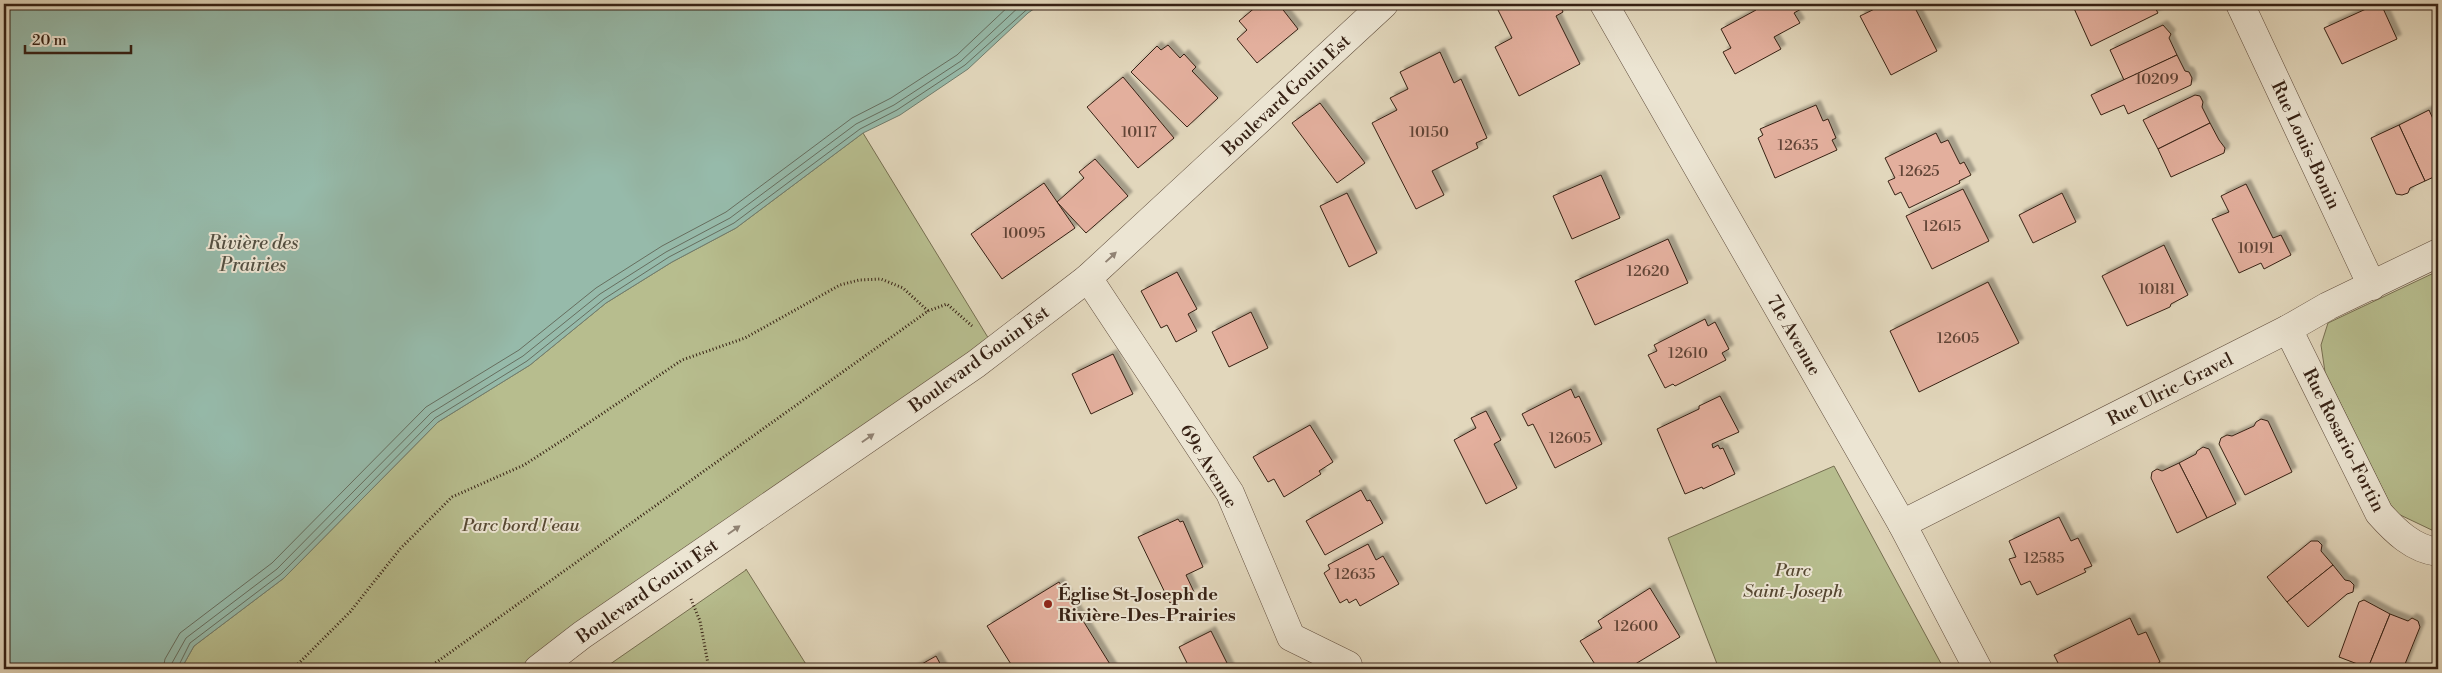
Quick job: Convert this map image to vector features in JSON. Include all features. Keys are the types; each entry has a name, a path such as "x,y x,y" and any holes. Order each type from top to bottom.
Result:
{"street":[{"name":"Boulevard Gouin Est","path":"538,669 582,635 995,349 1088,278 1384,4"},
{"name":"71e Avenue","path":"1604,4 1902,524 1978,669"},
{"name":"Rue Louis-Bonin","path":"2240,4 2372,286"},
{"name":"Rue Ulric-Gravel","path":"1902,524 2288,329 2328,306 2438,252"},
{"name":"69e Avenue","path":"1088,278 1230,493 1291,637 1348,665"},
{"name":"Rue Rosario-Fortin","path":"2288,329 2379,513 2393,530 2410,542 2438,552"}],"path":[{"path":"293,669 350,612 400,550 452,496 524,465 616,402 682,360 745,338 840,285 859,280 881,279 903,288 928,311"},
{"path":"427,669 928,311 946,304 995,349"},
{"path":"691,599 702,630 709,669"},
{"path":"600,664 607,669"}],"green space":[{"name":"Parc bord l'eau","path":"863,133 995,349 545,669 181,669 194,646 284,578 438,422 530,365 606,303 672,262 736,228"},
{"path":"2438,271 2438,533 2394,512 2325,372 2321,345 2328,323"},
{"name":"Parc Saint-Joseph","path":"1834,466 1944,669 1719,669 1668,538"},
{"path":"746,570 809,669 603,669"}],"water":[{"name":"Rivière des Prairies","path":"4,4 1041,4 1028,13 968,69 900,115 863,133 736,228 672,262 606,303 530,365 438,422 284,578 194,646 181,669 4,669"}],"building":[{"path":"1267,4 1283,4 1280,6 1298,29 1257,63 1237,39 1247,30 1239,21 1257,6 1260,10"},
{"path":"1495,4 1559,4 1563,12 1556,16 1580,64 1519,96 1495,47 1512,38"},
{"path":"1753,4 1799,4 1801,9 1794,13 1800,23 1774,37 1781,49 1735,74 1723,52 1731,48 1721,29 1756,10"},
{"path":"1885,4 1913,4 1937,51 1891,75 1860,16"},
{"path":"2072,4 2153,4 2158,13 2091,46"},
{"path":"2377,4 2381,4 2397,39 2342,64 2324,28"},
{"path":"2163,25 2171,34 2169,38 2177,55 2124,80 2110,50"},
{"path":"1168,45 1180,58 1184,54 1196,67 1192,71 1218,98 1187,127 1131,72 1157,46 1161,50"},
{"path":"1440,52 1454,83 1461,79 1487,138 1476,143 1478,148 1432,171 1444,195 1416,209 1372,123 1397,110 1390,98 1408,89 1400,72"},
{"path":"2177,55 2185,71 2189,72 2192,78 2191,85 2128,114 2124,105 2101,115 2091,95"},
{"path":"1123,77 1174,138 1138,168 1087,107"},
{"path":"2195,95 2200,96 2203,102 2202,107 2210,123 2158,149 2143,120"},
{"path":"1320,103 1365,163 1337,183 1292,123"},
{"path":"1816,105 1823,121 1828,119 1836,138 1832,140 1837,150 1775,178 1758,138 1763,135 1760,129"},
{"path":"2429,110 2438,130 2438,175 2425,181 2399,125"},
{"path":"2210,123 2225,148 2224,153 2171,177 2158,149"},
{"path":"2399,125 2425,181 2410,188 2408,193 2402,195 2396,194 2371,138"},
{"path":"1936,133 1941,143 1948,140 1960,164 1964,162 1971,175 1959,181 1960,183 1909,208 1901,192 1895,195 1888,181 1895,178 1885,158"},
{"path":"1095,159 1128,196 1086,233 1057,202 1084,178 1079,172"},
{"path":"1601,175 1620,218 1572,239 1553,196"},
{"path":"1044,183 1075,228 1002,279 971,234"},
{"path":"2246,184 2273,238 2281,235 2291,255 2264,269 2261,263 2239,273 2212,219 2229,212 2221,196"},
{"path":"1963,189 1989,241 1932,269 1906,216"},
{"path":"1347,193 1377,253 1349,267 1320,206"},
{"path":"2062,193 2076,222 2033,243 2019,215"},
{"path":"1668,239 1688,283 1595,325 1575,281"},
{"path":"2164,245 2188,295 2171,304 2170,307 2127,326 2102,276"},
{"path":"1177,272 1197,309 1188,314 1197,331 1176,342 1167,325 1161,328 1141,291"},
{"path":"1988,282 2019,343 1919,392 1890,331"},
{"path":"1251,312 1268,348 1229,367 1212,332"},
{"path":"1705,319 1708,326 1715,322 1729,349 1722,353 1726,360 1675,386 1673,384 1665,388 1648,355 1657,351 1654,345"},
{"path":"1113,354 1133,394 1091,414 1072,374"},
{"path":"1571,389 1575,398 1579,396 1602,444 1555,468 1533,424 1528,426 1522,414"},
{"path":"1720,396 1739,432 1712,444 1713,448 1718,445 1720,449 1723,448 1735,474 1703,489 1702,487 1685,494 1657,429 1699,409 1699,406"},
{"path":"1486,411 1501,440 1494,444 1517,488 1486,504 1454,440 1476,428 1471,418"},
{"path":"2261,419 2268,421 2292,472 2245,495 2219,444 2221,438 2227,435 2232,436 2254,426"},
{"path":"1310,425 1333,462 1319,471 1321,474 1284,497 1274,479 1268,482 1253,457"},
{"path":"2203,447 2209,449 2236,504 2207,518 2179,463 2196,454"},
{"path":"2179,463 2207,518 2177,533 2151,478 2152,472 2157,469 2162,471"},
{"path":"1361,490 1367,501 1370,500 1383,523 1325,555 1306,521"},
{"path":"2059,517 2071,541 2078,538 2092,566 2084,569 2086,572 2037,595 2030,581 2021,585 2009,559 2016,557 2009,541"},
{"path":"1178,519 1180,522 1183,521 1203,567 1186,575 1194,592 1170,603 1138,537"},
{"path":"2311,541 2318,541 2322,545 2321,551 2333,565 2287,602 2267,577"},
{"path":"1368,544 1376,560 1383,556 1399,584 1360,606 1356,599 1349,603 1347,599 1340,603 1324,573 1330,569 1328,565"},
{"path":"2333,565 2345,580 2350,581 2354,585 2353,592 2347,594 2308,627 2287,602"},
{"name":"Église St-Joseph de Rivière-Des-Prairies","path":"1059,582 1113,669 1014,669 987,626"},
{"path":"1650,588 1680,637 1627,669 1625,665 1619,669 1598,669 1580,641 1602,628 1598,621"},
{"path":"2364,600 2390,614 2368,668 2339,657 2359,602"},
{"path":"2390,614 2408,621 2412,618 2418,621 2420,627 2403,669 2368,668"},
{"path":"2130,618 2138,635 2146,632 2160,662 2155,665 2156,668 2061,669 2054,655"},
{"path":"2438,623 2438,669 2437,669 2433,628"},
{"path":"1211,631 1230,669 1190,669 1179,647"},
{"path":"936,656 943,669 913,669"}],"place":[{"name":"Église St-Joseph de Rivière-Des-Prairies","path":"1048,604"}]}
